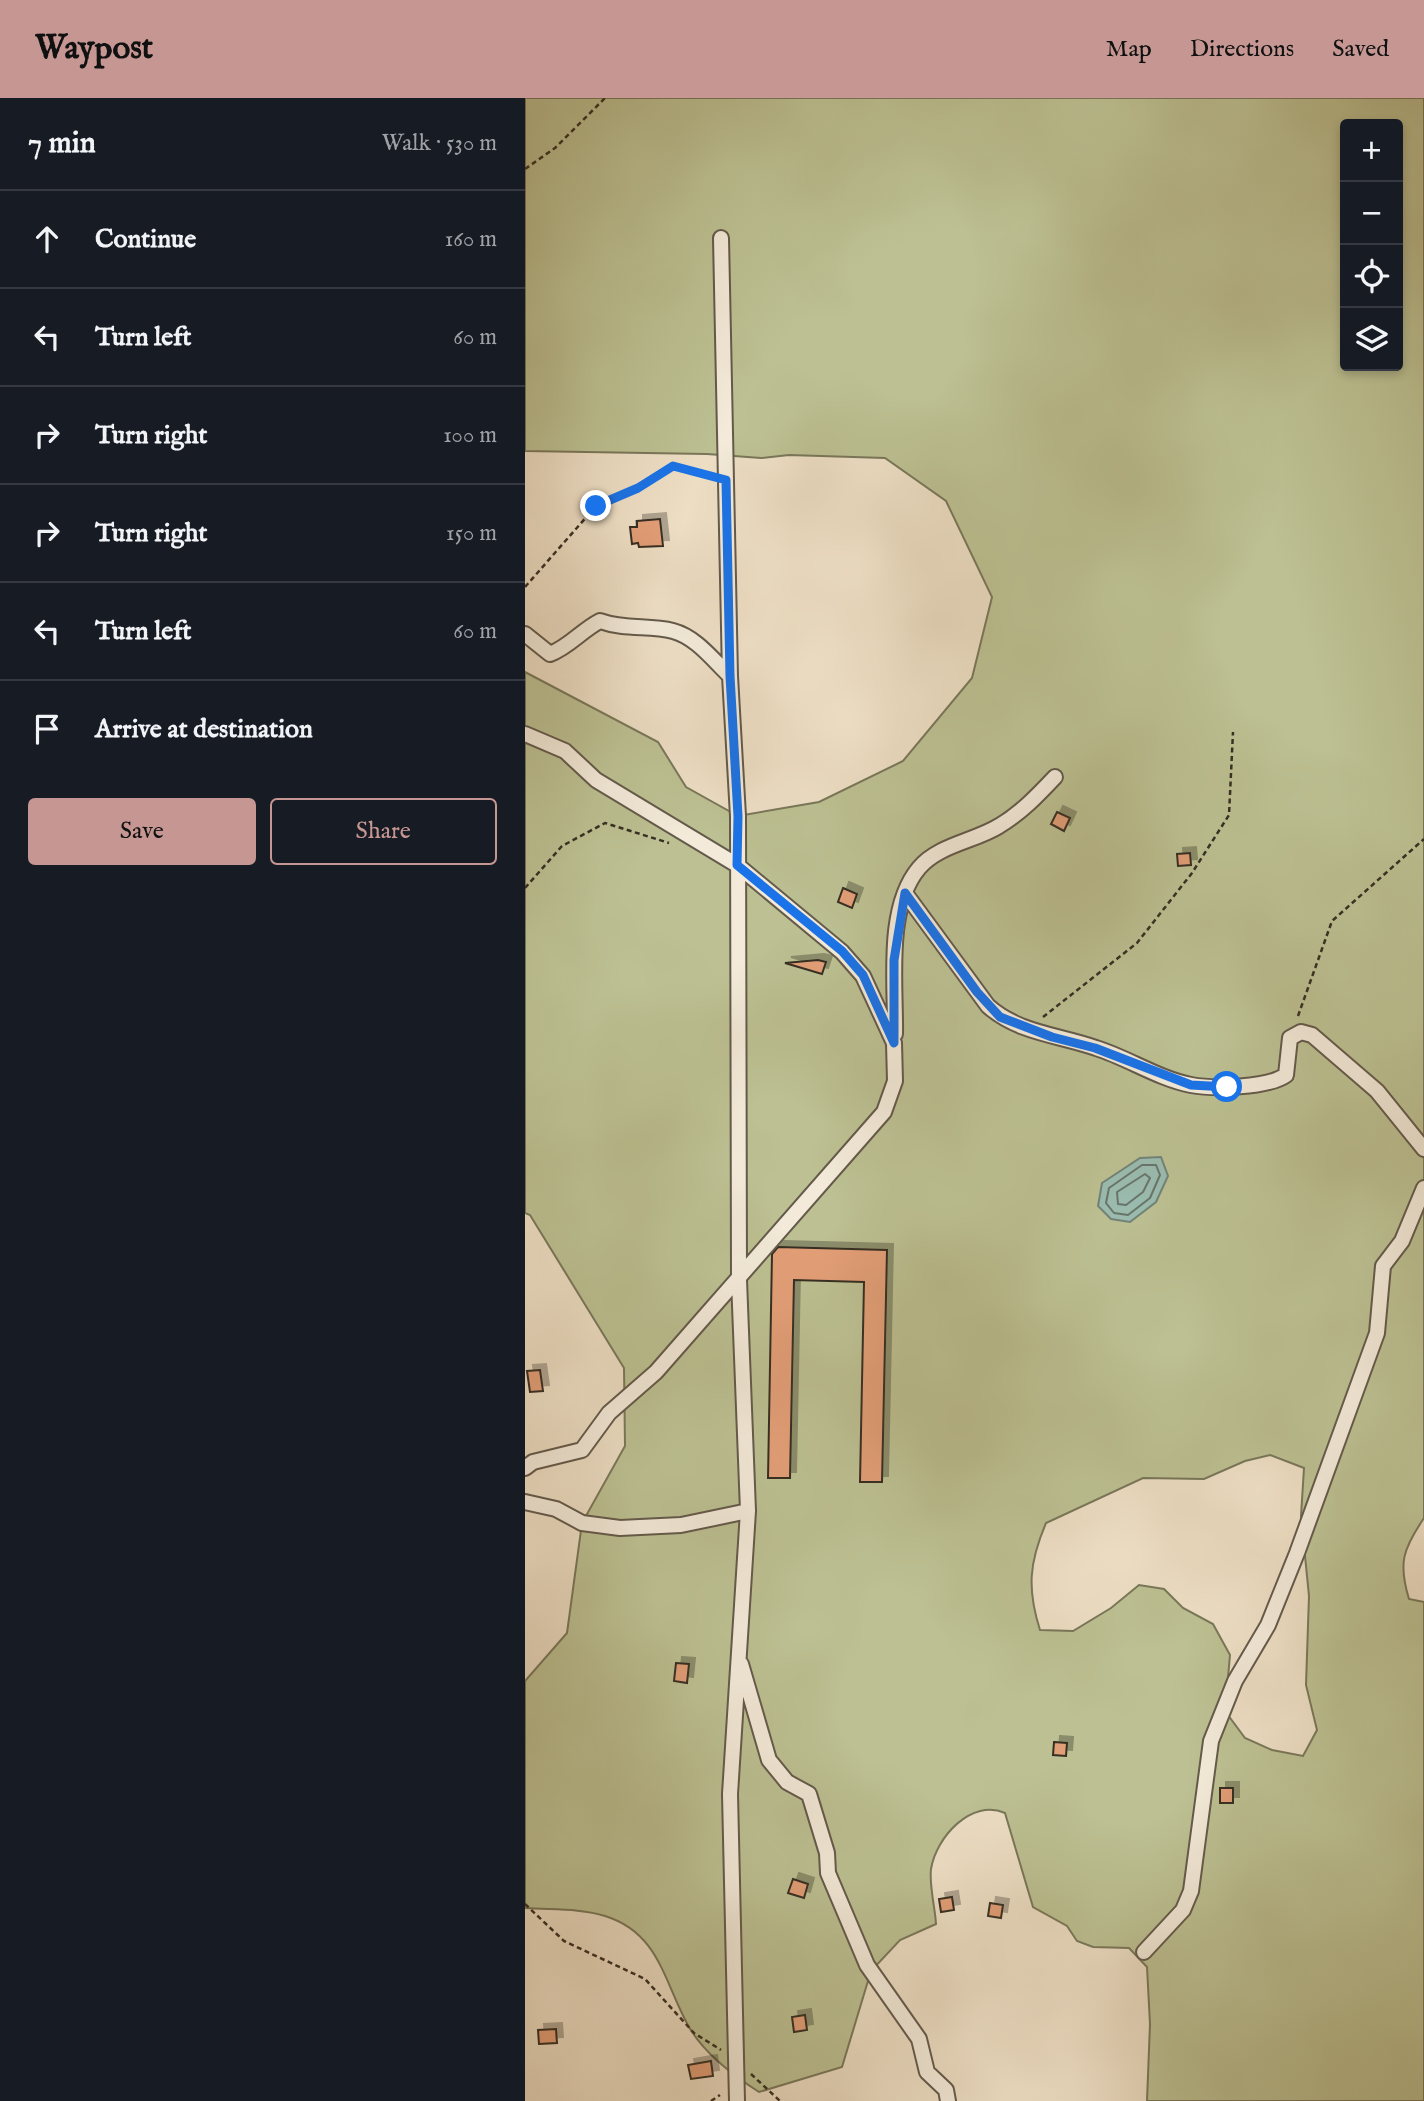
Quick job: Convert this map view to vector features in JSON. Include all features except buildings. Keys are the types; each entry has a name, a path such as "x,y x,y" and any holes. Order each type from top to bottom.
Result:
{"street":[{"path":"722,238 730,676 738,816 739,1280 748,1511 730,1794 737,2101"},
{"path":"525,634 550,654 561,649 585,628 600,621 623,628 673,631 696,643 730,676"},
{"path":"525,734 565,751 596,780 737,865 842,951 863,975 894,1043"},
{"path":"525,1468 533,1462 582,1450 609,1413 656,1373 884,1112 895,1082 894,960 905,893 919,867 946,849 998,827 1029,805 1055,777"},
{"path":"905,893 988,1006 1000,1017 1027,1029 1095,1048 1191,1085 1227,1087 1278,1080 1286,1075 1290,1038 1301,1032 1312,1035 1377,1091 1424,1149"},
{"path":"1144,1952 1183,1910 1191,1891 1211,1741 1235,1681 1268,1625 1297,1553 1377,1333 1383,1265 1402,1241 1424,1188"},
{"path":"525,1502 556,1509 582,1522 620,1528 681,1525 748,1511"},
{"path":"739,1656 769,1760 787,1782 809,1794 827,1853 828,1873 867,1965 919,2039 927,2072 946,2090 948,2101"}],"path":[{"path":"525,169 555,148 605,98"},
{"path":"525,587 596,506 638,488 673,466 726,480"},
{"path":"1027,1029 1136,943 1192,873 1229,815 1233,732"},
{"path":"525,888 562,846 605,822 671,844"},
{"path":"1290,1038 1332,921 1424,839"},
{"path":"525,1904 564,1941 645,1979 694,2033 736,2059 780,2101"}],"green space":[{"path":"525,98 1424,98 1424,1518 1407,1548 1403,1566 1409,1599 1424,1602 1424,2101 1147,2101 1150,2024 1147,1967 1129,1948 1093,1947 1077,1941 1067,1926 1033,1907 1005,1813 993,1810 980,1811 957,1823 940,1845 931,1869 936,1924 900,1940 871,1971 842,2067 759,2092 720,2063 695,2037 658,1961 638,1934 623,1924 596,1913 525,1908 525,1681 567,1633 582,1523 625,1446 624,1368 530,1215 525,1213 525,672 658,742 686,787 738,816 819,802 903,761 972,678 992,597 946,501 885,458 789,455 761,458 707,454 525,451","holes":["1270,1455 1304,1468 1301,1516 1309,1596 1306,1685 1317,1730 1303,1756 1272,1750 1245,1738 1225,1711 1230,1655 1213,1624 1183,1608 1164,1589 1139,1585 1111,1608 1073,1631 1040,1630 1033,1602 1032,1576 1036,1551 1046,1523 1143,1478 1204,1479 1245,1461"]}],"water":[{"path":"1161,1157 1168,1176 1156,1202 1130,1222 1111,1219 1098,1206 1102,1183 1140,1158"}],"route":[{"path":"596,506 638,488 673,466 726,480 730,676 738,816 737,865 842,951 863,975 894,1043 894,960 898,922 905,893 977,992 1000,1017 1027,1029 1095,1048 1191,1085 1227,1087"}]}
